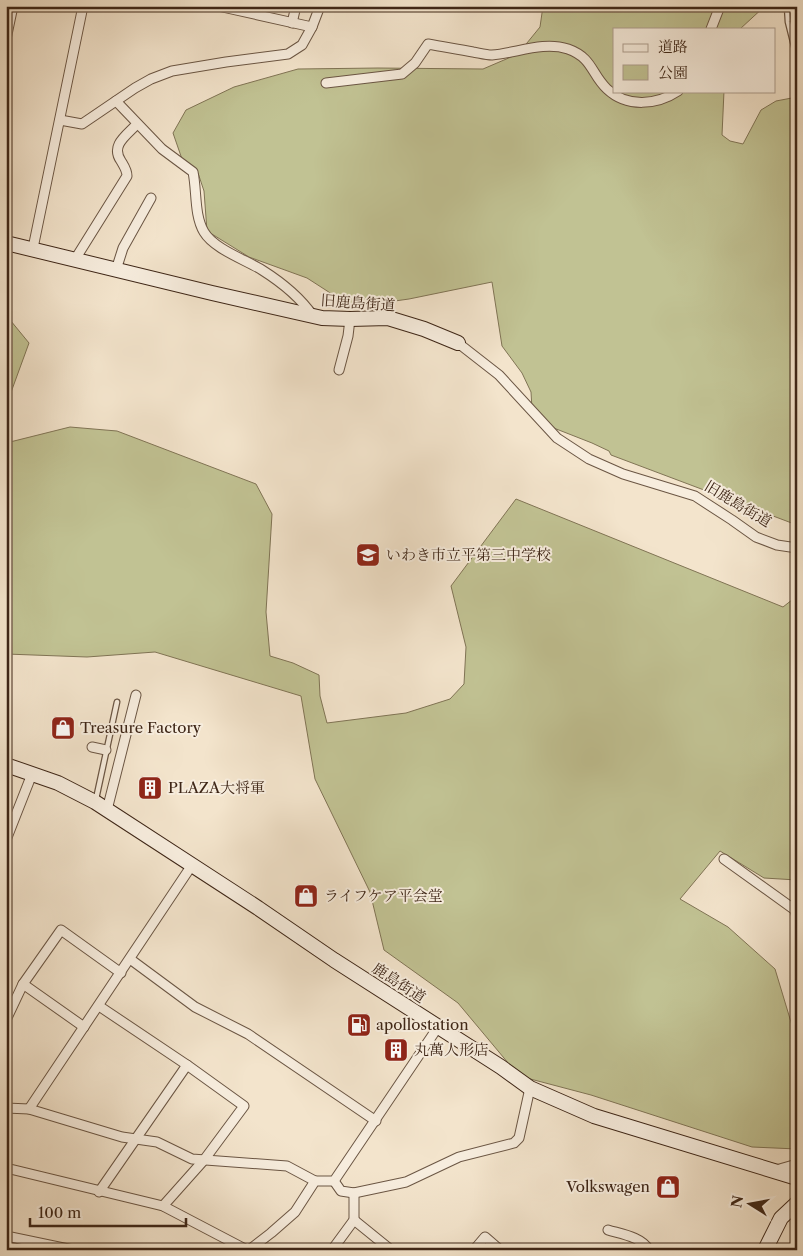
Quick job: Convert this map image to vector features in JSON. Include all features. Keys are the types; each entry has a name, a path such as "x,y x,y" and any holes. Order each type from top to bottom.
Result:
{"street":[{"path":"6,38 13,6"},
{"path":"33,248 84,6"},
{"path":"218,6 312,27"},
{"path":"292,23 296,6"},
{"path":"60,120 82,124 135,88 172,71 288,54 302,45 312,27 320,6"},
{"path":"711,28 720,6"},
{"path":"326,83 402,74 415,63 428,44 491,55 550,46 567,49 584,58 592,66 607,89 623,99 633,102 656,102 668,98 677,92"},
{"path":"116,101 162,149 193,172 198,210 205,234 216,244 276,279 303,301 313,316"},
{"path":"74,261 127,176 127,171 116,154 117,146 137,124"},
{"path":"116,270 123,248 151,198"},
{"name":"旧鹿島街道","path":"6,243 33,248 74,261 212,294 313,316 350,319 388,318 424,329 458,343 499,375 557,438 589,459 623,474 695,496 756,537 776,545 797,548"},
{"path":"339,370 348,336 350,319"},
{"path":"107,810 136,695"},
{"path":"88,745 106,750"},
{"name":"鹿島街道","path":"6,765 58,783 95,802 501,1067 530,1088 594,1116 797,1178"},
{"path":"6,840 32,774"},
{"path":"724,859 795,910 797,917"},
{"path":"29,1109 192,865"},
{"path":"6,1020 23,984 61,930 121,973"},
{"path":"130,959 196,1007 248,1034 376,1121"},
{"path":"23,984 84,1027"},
{"path":"98,1006 187,1065 244,1106 204,1160 162,1206"},
{"path":"334,1181 438,1027"},
{"path":"99,1192 187,1065"},
{"path":"334,1181 341,1191 354,1193 406,1182 459,1157 514,1143 519,1138 530,1088"},
{"path":"6,1108 29,1109 134,1139 157,1142 192,1159 287,1166 315,1181 334,1181"},
{"path":"773,1171 789,1168 797,1164"},
{"path":"6,1168 162,1206 248,1250 295,1212 315,1181"},
{"path":"332,1250 354,1220 354,1193"},
{"path":"765,1250 782,1218 797,1203"},
{"path":"354,1220 391,1250"},
{"path":"608,1230 630,1236 646,1245 649,1250"},
{"path":"6,1236 71,1250"},
{"path":"474,1250 485,1237 500,1250"}],"lane":[{"path":"787,6 788,22 797,58"},
{"path":"95,802 117,702"}],"green space":[{"path":"543,6 765,6 741,28 613,28 613,92 724,92 722,135 730,141 743,144 761,110 776,101 797,97 797,525 611,455 609,451 592,443 541,423 532,409 531,392 522,373 502,346 492,282 409,299 352,307 307,278 249,257 207,231 204,191 198,173 183,162 173,133 186,110 234,87 298,69 483,69 518,54 540,27"},
{"path":"793,6 797,6 797,45 792,31"},
{"path":"6,315 29,343 6,406"},
{"path":"70,427 117,431 256,484 272,514 266,612 270,656 293,663 319,675 320,696 327,723 406,713 450,699 464,684 466,647 451,586 516,499 783,607 797,596 797,880 764,878 720,851 680,899 728,927 775,969 797,1042 797,1149 752,1147 591,1095 519,1076 458,1003 384,950 370,892 315,779 301,696 155,652 87,657 6,654 6,443"}],"place":[{"name":"いわき市立平第三中学校","path":"368,555"},
{"name":"Treasure Factory","path":"63,728"},
{"name":"PLAZA大将軍","path":"150,788"},
{"name":"ライフケア平会堂","path":"306,896"},
{"name":"apollostation","path":"359,1025"},
{"name":"丸萬人形店","path":"396,1050"},
{"name":"Volkswagen","path":"668,1187"}]}
